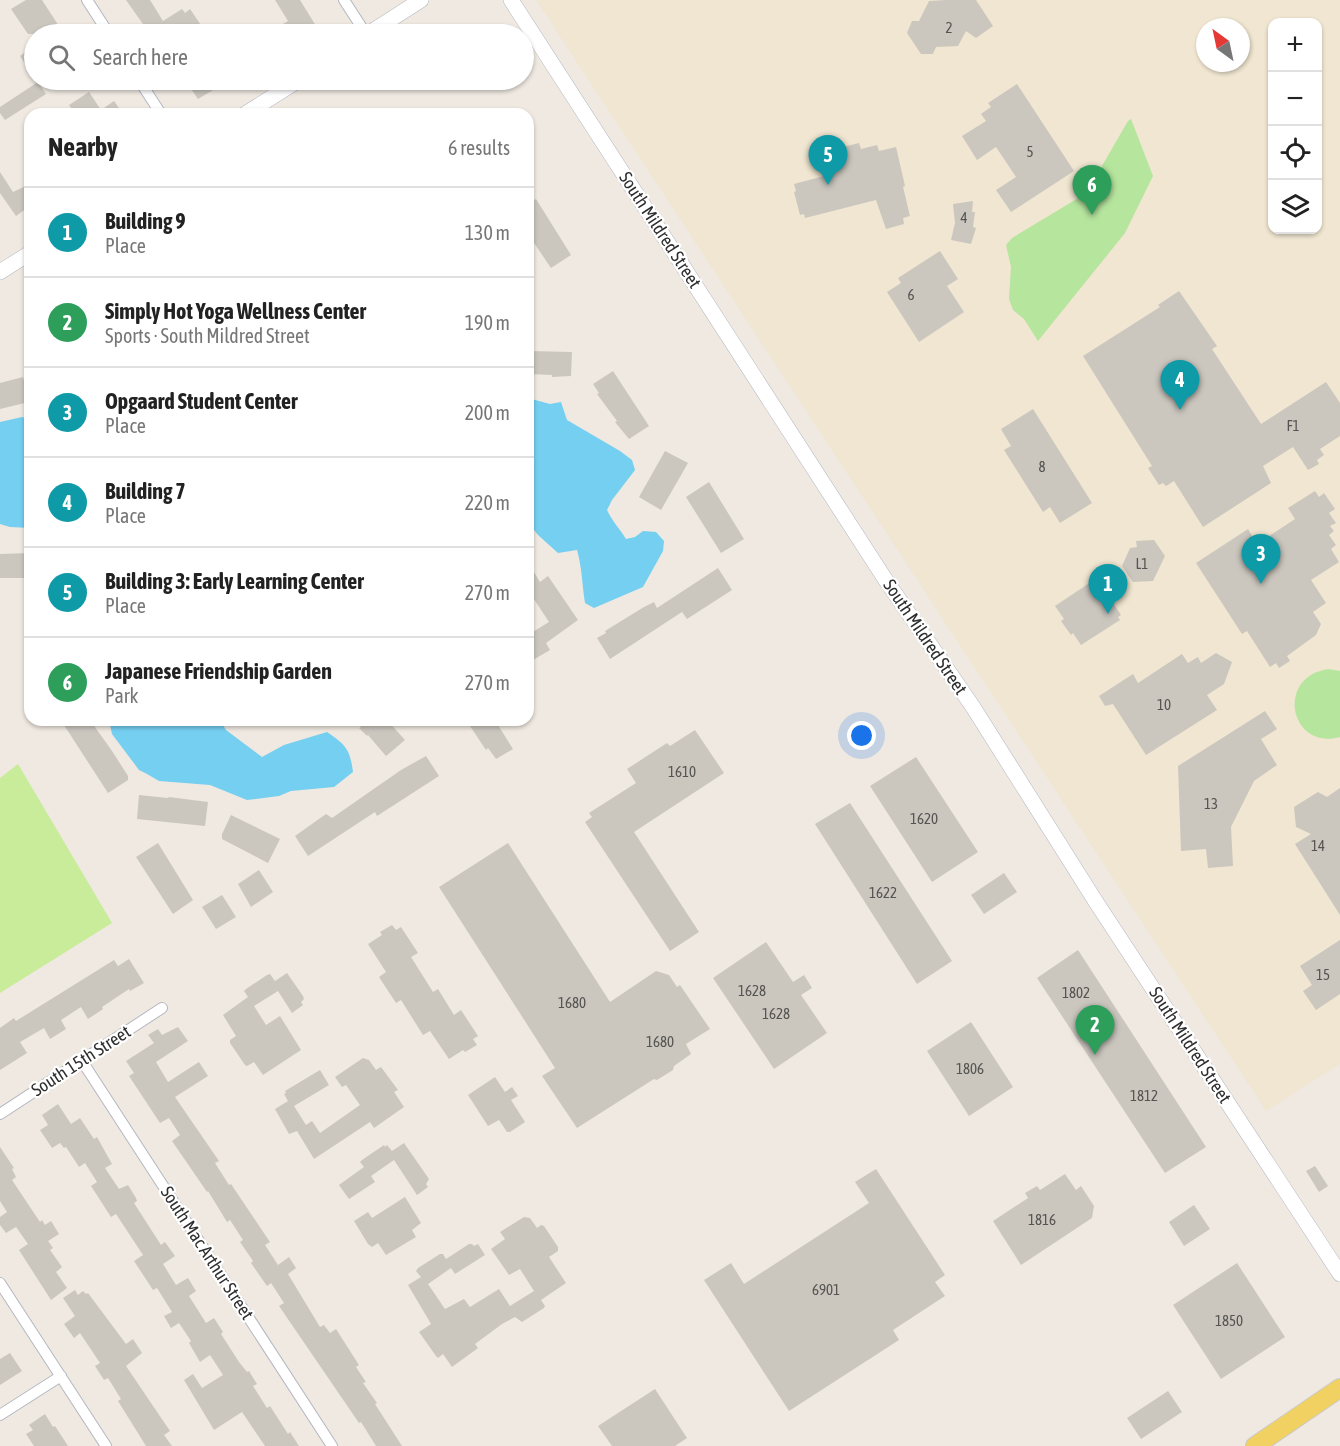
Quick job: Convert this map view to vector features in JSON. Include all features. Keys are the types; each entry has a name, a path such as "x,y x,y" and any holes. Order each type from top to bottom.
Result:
{"main road":[{"path":"383,24 421,0"},
{"name":"South Mildred Street","path":"511,0 527,24"},
{"name":"South Mildred Street","path":"534,36 885,579 973,707 1096,902 1340,1274"},
{"path":"255,108 283,90"},
{"path":"1,269 24,256"},
{"path":"1254,1446 1340,1389"}],"street":[{"path":"87,0 103,24"},
{"path":"344,0 360,24"},
{"path":"145,90 157,108"},
{"name":"South 15th Street","path":"0,1114 162,1008"},
{"name":"South Mac Arthur Street","path":"82,1061 333,1446"},
{"path":"0,1283 106,1446"},
{"path":"0,1415 60,1376"}],"shaded area":[{"path":"536,0 1340,0 1340,1064 1266,1111"}],"green space":[{"path":"1131,119 1153,176 1125,233 1038,341 1024,319 1013,310 1009,299 1011,267 1006,245 1012,238 1088,190"},
{"path":"1328,669 1340,671 1340,737 1323,738 1310,734 1300,724 1295,712 1295,698 1300,685 1311,675"},
{"path":"18,764 112,923 0,993 0,778"}],"water":[{"path":"534,400 550,404 561,402 567,420 632,460 635,470 607,510 626,539 635,537 643,531 656,532 664,541 663,551 643,587 594,608 585,603 577,550 558,553 534,530"},
{"path":"24,418 24,528 0,524 0,422"},
{"path":"110,726 224,726 262,757 284,745 327,732 346,748 353,772 334,787 291,791 279,796 247,800 210,785 159,781 139,770 112,734"}],"building":[{"path":"26,0 42,0 58,24 24,24 24,28 11,9"},
{"path":"126,0 150,0 163,21 182,9 185,13 190,9 200,24 143,24"},
{"path":"275,0 300,0 315,24 283,24 288,21"},
{"path":"976,0 993,26 976,38 966,31 958,46 936,47 933,54 921,54 907,33 912,21 919,21 929,1"},
{"path":"1017,84 1074,171 1011,212 996,190 1016,177 996,147 977,160 962,136 986,121 981,114 991,107 988,103"},
{"path":"26,90 43,90 46,94 5,120 0,113 0,107"},
{"path":"192,90 213,90 198,99"},
{"path":"89,92 100,108 71,108 69,105"},
{"path":"114,101 119,108 104,108"},
{"path":"859,143 861,149 877,145 879,151 896,147 910,216 903,218 904,224 886,229 876,200 805,218 804,214 800,215 794,184 824,176 820,159 834,156 832,150"},
{"path":"0,172 13,192 24,187 24,210 16,216 0,193"},
{"path":"536,199 571,255 551,268 534,243 534,200"},
{"path":"973,201 972,212 975,212 973,227 976,228 971,244 951,240 955,223 953,204"},
{"path":"940,251 958,279 947,286 964,312 919,342 887,292 901,283 898,278"},
{"path":"1179,291 1217,346 1212,349 1261,424 1326,382 1340,403 1340,436 1320,449 1324,455 1317,460 1319,464 1308,470 1293,447 1263,466 1271,483 1203,527 1174,481 1166,486 1163,483 1159,485 1148,468 1152,466 1083,356 1160,307 1158,305"},
{"path":"534,351 572,352 571,376 552,377 552,375 534,374"},
{"path":"613,371 649,426 629,439 615,422 617,421 597,394 599,393 593,384"},
{"path":"23,377 24,403 0,409 0,383"},
{"path":"1033,409 1092,503 1060,523 1050,507 1043,512 1004,450 1011,446 1001,429"},
{"path":"665,451 688,463 661,510 639,497"},
{"path":"709,482 744,539 721,553 686,497"},
{"path":"1315,491 1319,497 1324,493 1335,509 1329,513 1336,523 1330,526 1334,531 1329,535 1336,545 1331,549 1339,562 1311,580 1326,603 1313,612 1321,624 1316,635 1287,656 1290,661 1279,668 1276,663 1270,667 1247,631 1242,634 1196,563 1248,529 1257,544 1295,519 1288,508"},
{"path":"1154,540 1165,556 1153,581 1133,582 1122,566 1130,548 1137,547 1136,541"},
{"path":"24,553 24,578 0,578 0,554"},
{"path":"718,568 732,590 687,619 682,612 610,659 597,638 606,633 605,631 654,602 657,608"},
{"path":"534,572 540,582 548,576 578,620 546,643 550,650 534,659 534,631 549,622 534,599"},
{"path":"1094,580 1121,615 1118,617 1120,620 1081,645 1061,621 1064,619 1055,606"},
{"path":"1216,653 1232,662 1224,684 1207,695 1217,710 1146,755 1113,704 1105,706 1099,696 1133,674 1138,683 1182,654 1188,663 1198,657 1201,663"},
{"path":"1265,711 1277,729 1261,739 1277,765 1254,781 1231,827 1233,866 1208,868 1206,849 1181,851 1178,766"},
{"path":"65,726 94,726 112,751 128,776 128,780 108,793"},
{"path":"392,726 405,740 386,756 359,728"},
{"path":"470,726 499,726 513,749 496,759 488,748 486,750"},
{"path":"695,730 724,773 634,832 699,932 670,951 585,822 592,817 589,813 636,783 627,769 667,743 670,746"},
{"path":"426,756 439,776 377,816 375,812 308,856 295,836 326,814 332,818 401,770"},
{"path":"916,757 978,852 932,882 870,786"},
{"path":"1340,788 1340,915 1295,844 1311,834 1296,827 1294,807 1318,792 1327,797"},
{"path":"139,795 208,802 205,826 137,819"},
{"path":"850,803 952,961 917,984 815,824"},
{"path":"231,815 280,839 268,863 222,839"},
{"path":"158,843 193,900 173,914 136,857"},
{"path":"508,843 610,1002 656,971 669,975 677,987 680,985 710,1029 686,1044 691,1054 674,1066 673,1070 657,1080 654,1079 577,1128 542,1076 555,1068 439,887"},
{"path":"259,870 273,892 251,907 238,884"},
{"path":"1004,873 1017,892 984,914 971,895"},
{"path":"222,895 236,917 216,929 202,907"},
{"path":"392,925 396,930 401,927 418,953 411,957 433,992 438,989 454,1015 461,1010 478,1036 473,1039 477,1045 449,1059 430,1031 423,1035 401,1000 396,1003 379,977 386,972 368,944 382,935 380,932"},
{"path":"1340,940 1340,994 1316,1010 1303,991 1312,985 1300,966"},
{"path":"766,942 793,982 804,975 812,988 801,995 827,1033 774,1069 713,978"},
{"path":"1078,950 1206,1147 1165,1173 1037,978"},
{"path":"129,959 144,983 130,991 129,989 88,1019 81,1007 61,1020 66,1029 50,1039 44,1028 20,1042 27,1053 0,1070 0,1028 14,1018 16,1021 114,960 118,966"},
{"path":"287,973 303,996 304,999 301,1002 303,1005 292,1013 278,991 254,1006 266,1025 280,1016 301,1050 263,1075 254,1062 245,1065 230,1043 230,1040 236,1036 223,1015 248,997 244,991 246,989 267,975 270,974 275,981"},
{"path":"971,1022 1013,1087 969,1116 927,1051"},
{"path":"178,1027 188,1041 156,1062 168,1082 199,1062 208,1076 175,1097 219,1161 215,1163 229,1185 231,1184 270,1242 265,1245 278,1265 289,1257 296,1268 288,1274 320,1327 324,1325 330,1333 336,1329 359,1365 356,1367 366,1382 363,1383 402,1446 376,1446 361,1422 359,1423 279,1306 284,1303 271,1283 267,1286 251,1263 253,1261 240,1242 243,1240 230,1220 227,1222 172,1141 180,1135 169,1118 160,1123 129,1076 134,1073 126,1061 154,1043 148,1035 158,1029 162,1035"},
{"path":"363,1058 369,1060 376,1070 381,1067 398,1090 394,1092 404,1107 374,1128 370,1122 314,1159 297,1131 289,1134 275,1109 288,1101 284,1094 285,1091 320,1070 329,1085 294,1106 306,1125 312,1121 320,1133 360,1105 346,1085 342,1087 335,1077"},
{"path":"495,1077 505,1092 512,1087 518,1096 511,1100 525,1122 510,1132 507,1132 499,1120 488,1126 468,1095"},
{"path":"58,1104 71,1124 80,1118 94,1139 97,1137 112,1164 105,1168 119,1189 128,1185 137,1201 134,1203 161,1245 165,1242 175,1256 163,1264 176,1285 188,1278 196,1291 189,1296 206,1323 214,1318 223,1332 221,1334 239,1362 247,1372 249,1371 257,1384 253,1386 267,1408 270,1406 288,1434 290,1432 299,1446 265,1446 242,1412 214,1430 184,1380 193,1374 202,1388 223,1375 210,1355 200,1362 189,1343 191,1341 179,1323 171,1328 164,1316 172,1312 157,1288 153,1290 134,1261 143,1255 116,1214 111,1217 91,1186 97,1182 85,1163 79,1167 66,1147 64,1148 60,1143 52,1148 40,1130 48,1125 42,1115"},
{"path":"404,1143 429,1179 426,1184 428,1187 417,1195 394,1160 371,1176 375,1182 349,1199 339,1185 364,1167 360,1162 384,1145 392,1151"},
{"path":"0,1147 14,1168 12,1169 16,1177 12,1180 40,1222 42,1220 45,1225 51,1221 59,1234 48,1241 53,1248 50,1250 62,1267 56,1272 67,1288 51,1300 19,1250 28,1244 16,1227 6,1233 0,1225 0,1217 7,1212 0,1201"},
{"path":"1315,1166 1328,1186 1319,1192 1306,1171"},
{"path":"876,1169 945,1275 935,1282 945,1296 893,1330 899,1340 789,1411 704,1280 731,1263 744,1284 869,1203 855,1182"},
{"path":"1065,1174 1076,1190 1081,1186 1094,1206 1092,1218 1021,1265 993,1221 1028,1198 1025,1193 1037,1186 1040,1190"},
{"path":"405,1197 421,1223 412,1230 416,1237 386,1255 378,1243 372,1247 368,1244 354,1221 368,1212 372,1218"},
{"path":"1194,1205 1210,1229 1184,1246 1169,1222"},
{"path":"524,1217 530,1218 537,1228 544,1226 558,1247 558,1251 549,1257 566,1283 541,1300 544,1308 522,1322 515,1317 502,1324 475,1344 478,1348 452,1367 443,1354 438,1358 436,1356 419,1332 431,1324 408,1285 421,1277 416,1271 418,1268 440,1254 443,1254 446,1259 469,1244 474,1246 478,1244 485,1255 455,1274 451,1268 428,1284 445,1309 464,1299 470,1307 499,1289 510,1306 534,1291 520,1269 509,1275 491,1249 505,1239 500,1232"},
{"path":"1237,1263 1285,1337 1221,1379 1173,1305"},
{"path":"75,1290 78,1295 83,1291 88,1293 126,1344 133,1339 142,1353 126,1366 170,1431 164,1435 172,1446 146,1446 118,1401 121,1399 108,1378 104,1380 95,1366 100,1363 80,1333 74,1338 64,1324 75,1316 63,1298"},
{"path":"10,1353 22,1371 0,1385 0,1359"},
{"path":"655,1389 687,1438 675,1446 612,1446 598,1426"},
{"path":"1168,1391 1182,1412 1141,1439 1127,1418"},
{"path":"45,1414 68,1446 34,1446 26,1434 33,1430 29,1425"}],"place":[{"name":"Building 3: Early Learning Center","path":"828,185"},
{"name":"Japanese Friendship Garden","path":"1092,215"},
{"name":"Building 7","path":"1180,410"},
{"name":"Opgaard Student Center","path":"1261,584"},
{"name":"Building 9","path":"1108,614"},
{"name":"Simply Hot Yoga Wellness Center","path":"1095,1055"}]}
